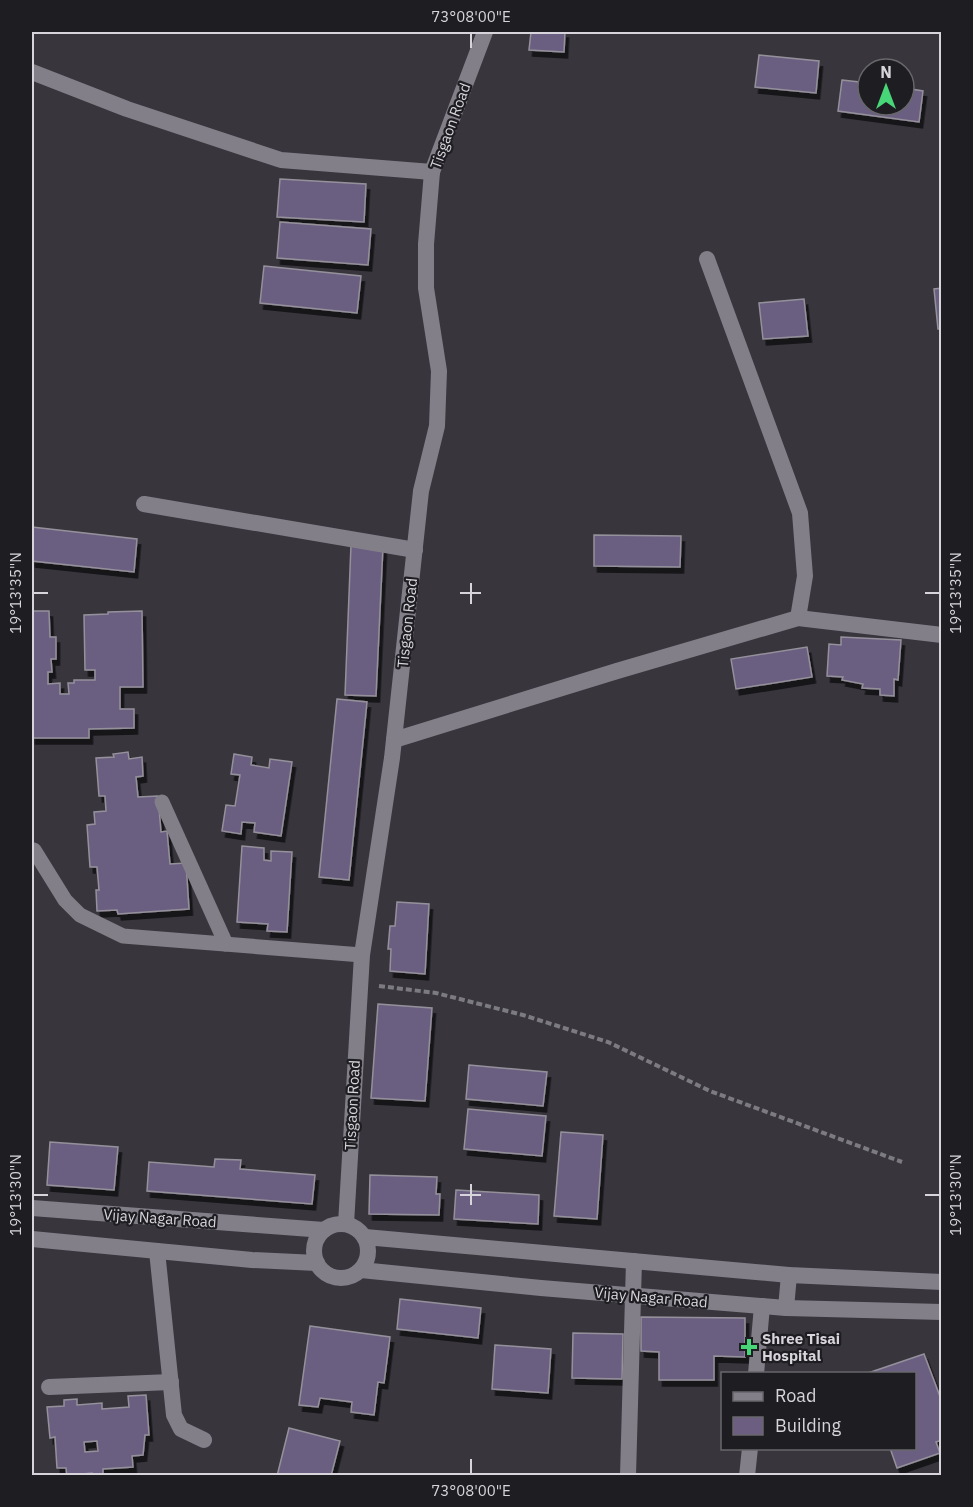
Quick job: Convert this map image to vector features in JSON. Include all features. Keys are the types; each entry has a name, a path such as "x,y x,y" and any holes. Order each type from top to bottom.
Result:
{"street":[{"name":"Tisgaon Road","path":"346,1224 362,955 394,740 421,491 437,426 439,371 426,288 426,244 432,172 485,32"},
{"path":"32,72 127,108 281,160 432,172"},
{"path":"707,259 800,513 805,576 798,618"},
{"path":"144,504 415,549"},
{"path":"394,740 798,618 942,635"},
{"name":"Vijay Nagar Road","path":"32,1208 324,1230"},
{"path":"346,1224 359,1230 365,1237 369,1245 369,1255 361,1270 354,1276 337,1278 321,1270 314,1254 315,1245 324,1230 332,1225 346,1224"},
{"path":"365,1237 789,1275 942,1282"},
{"path":"32,1239 317,1263"},
{"path":"157,1251 174,1416 181,1429 204,1440"},
{"path":"628,1476 634,1261"},
{"name":"Vijay Nagar Road","path":"361,1270 786,1308 942,1312"},
{"path":"786,1308 789,1275"},
{"path":"756,1372 762,1306"},
{"path":"49,1387 171,1382"},
{"path":"747,1476 750,1450"}],"lane":[{"path":"162,802 226,944"},
{"path":"34,850 65,900 80,915 123,936 362,955"}],"path":[{"path":"359,984 436,993 523,1015 608,1042 711,1091 902,1162"}],"building":[{"path":"531,32 565,32 564,52 529,50"},
{"path":"759,55 819,61 816,93 755,87"},
{"path":"842,80 856,82 856,113 838,111"},
{"path":"916,90 923,91 919,122 882,117 916,117"},
{"path":"280,179 366,184 364,222 277,217"},
{"path":"280,222 371,229 368,265 277,258"},
{"path":"264,266 361,276 357,313 260,303"},
{"path":"942,288 942,329 938,329 934,289"},
{"path":"804,299 808,336 763,339 759,303"},
{"path":"32,527 137,539 134,572 32,561"},
{"path":"594,535 681,536 680,567 594,566"},
{"path":"351,545 383,546 376,696 345,695"},
{"path":"32,611 49,611 50,637 56,637 56,659 51,659 52,672 48,672 48,684 60,683 60,694 69,694 68,683 74,683 74,680 95,680 95,670 85,670 84,615 142,611 143,687 120,687 120,709 134,709 134,728 89,729 89,738 32,738"},
{"path":"841,637 901,640 898,680 894,679 894,696 880,695 880,689 862,688 863,684 842,680 843,677 827,676 829,644 841,645"},
{"path":"807,647 812,677 736,689 731,659"},
{"path":"337,699 367,702 349,880 319,877"},
{"path":"128,752 129,759 142,757 143,776 136,777 138,797 158,796 161,832 167,831 170,864 186,863 189,909 118,914 117,910 97,911 96,890 99,890 97,867 90,867 87,825 95,824 94,812 106,811 105,796 99,796 96,758 114,757 113,754"},
{"path":"234,754 252,757 251,765 269,768 270,759 292,762 281,836 254,832 255,823 242,822 241,834 222,831 226,805 235,806 240,775 231,774"},
{"path":"242,846 264,848 264,860 271,861 271,851 292,852 287,932 267,931 268,924 237,922"},
{"path":"397,902 429,904 425,974 390,971 391,949 388,949 390,926 395,926"},
{"path":"378,1004 432,1008 425,1101 371,1098"},
{"path":"469,1065 547,1072 543,1106 466,1099"},
{"path":"468,1109 546,1116 542,1156 464,1149"},
{"path":"561,1132 603,1135 597,1219 554,1216"},
{"path":"50,1142 118,1147 114,1190 47,1185"},
{"path":"215,1159 241,1160 240,1169 315,1175 312,1204 147,1191 149,1162 214,1167"},
{"path":"370,1175 437,1177 436,1194 440,1194 439,1215 369,1214"},
{"path":"456,1190 539,1195 538,1224 454,1219"},
{"path":"400,1299 481,1308 478,1338 397,1329"},
{"path":"641,1317 745,1318 745,1357 714,1356 714,1380 659,1380 659,1352 641,1351"},
{"path":"310,1326 390,1337 384,1383 378,1382 374,1415 351,1412 352,1402 320,1398 318,1407 299,1405"},
{"path":"573,1333 623,1334 622,1379 572,1378"},
{"path":"495,1345 551,1349 548,1393 492,1389"},
{"path":"924,1354 942,1402 942,1440 936,1442 940,1453 897,1468 891,1450 916,1450 916,1372 871,1372"},
{"path":"146,1395 149,1435 145,1435 143,1455 132,1456 133,1467 103,1469 103,1476 92,1476 92,1473 83,1474 83,1476 67,1476 66,1468 57,1468 55,1437 50,1438 47,1407 64,1406 64,1400 77,1399 77,1405 102,1403 102,1409 129,1407 128,1396","holes":["97,1441 98,1451 85,1452 84,1442"]},
{"path":"289,1428 340,1441 331,1476 277,1476"}],"place":[{"name":"Shree Tisai Hospital","path":"749,1347"}]}
